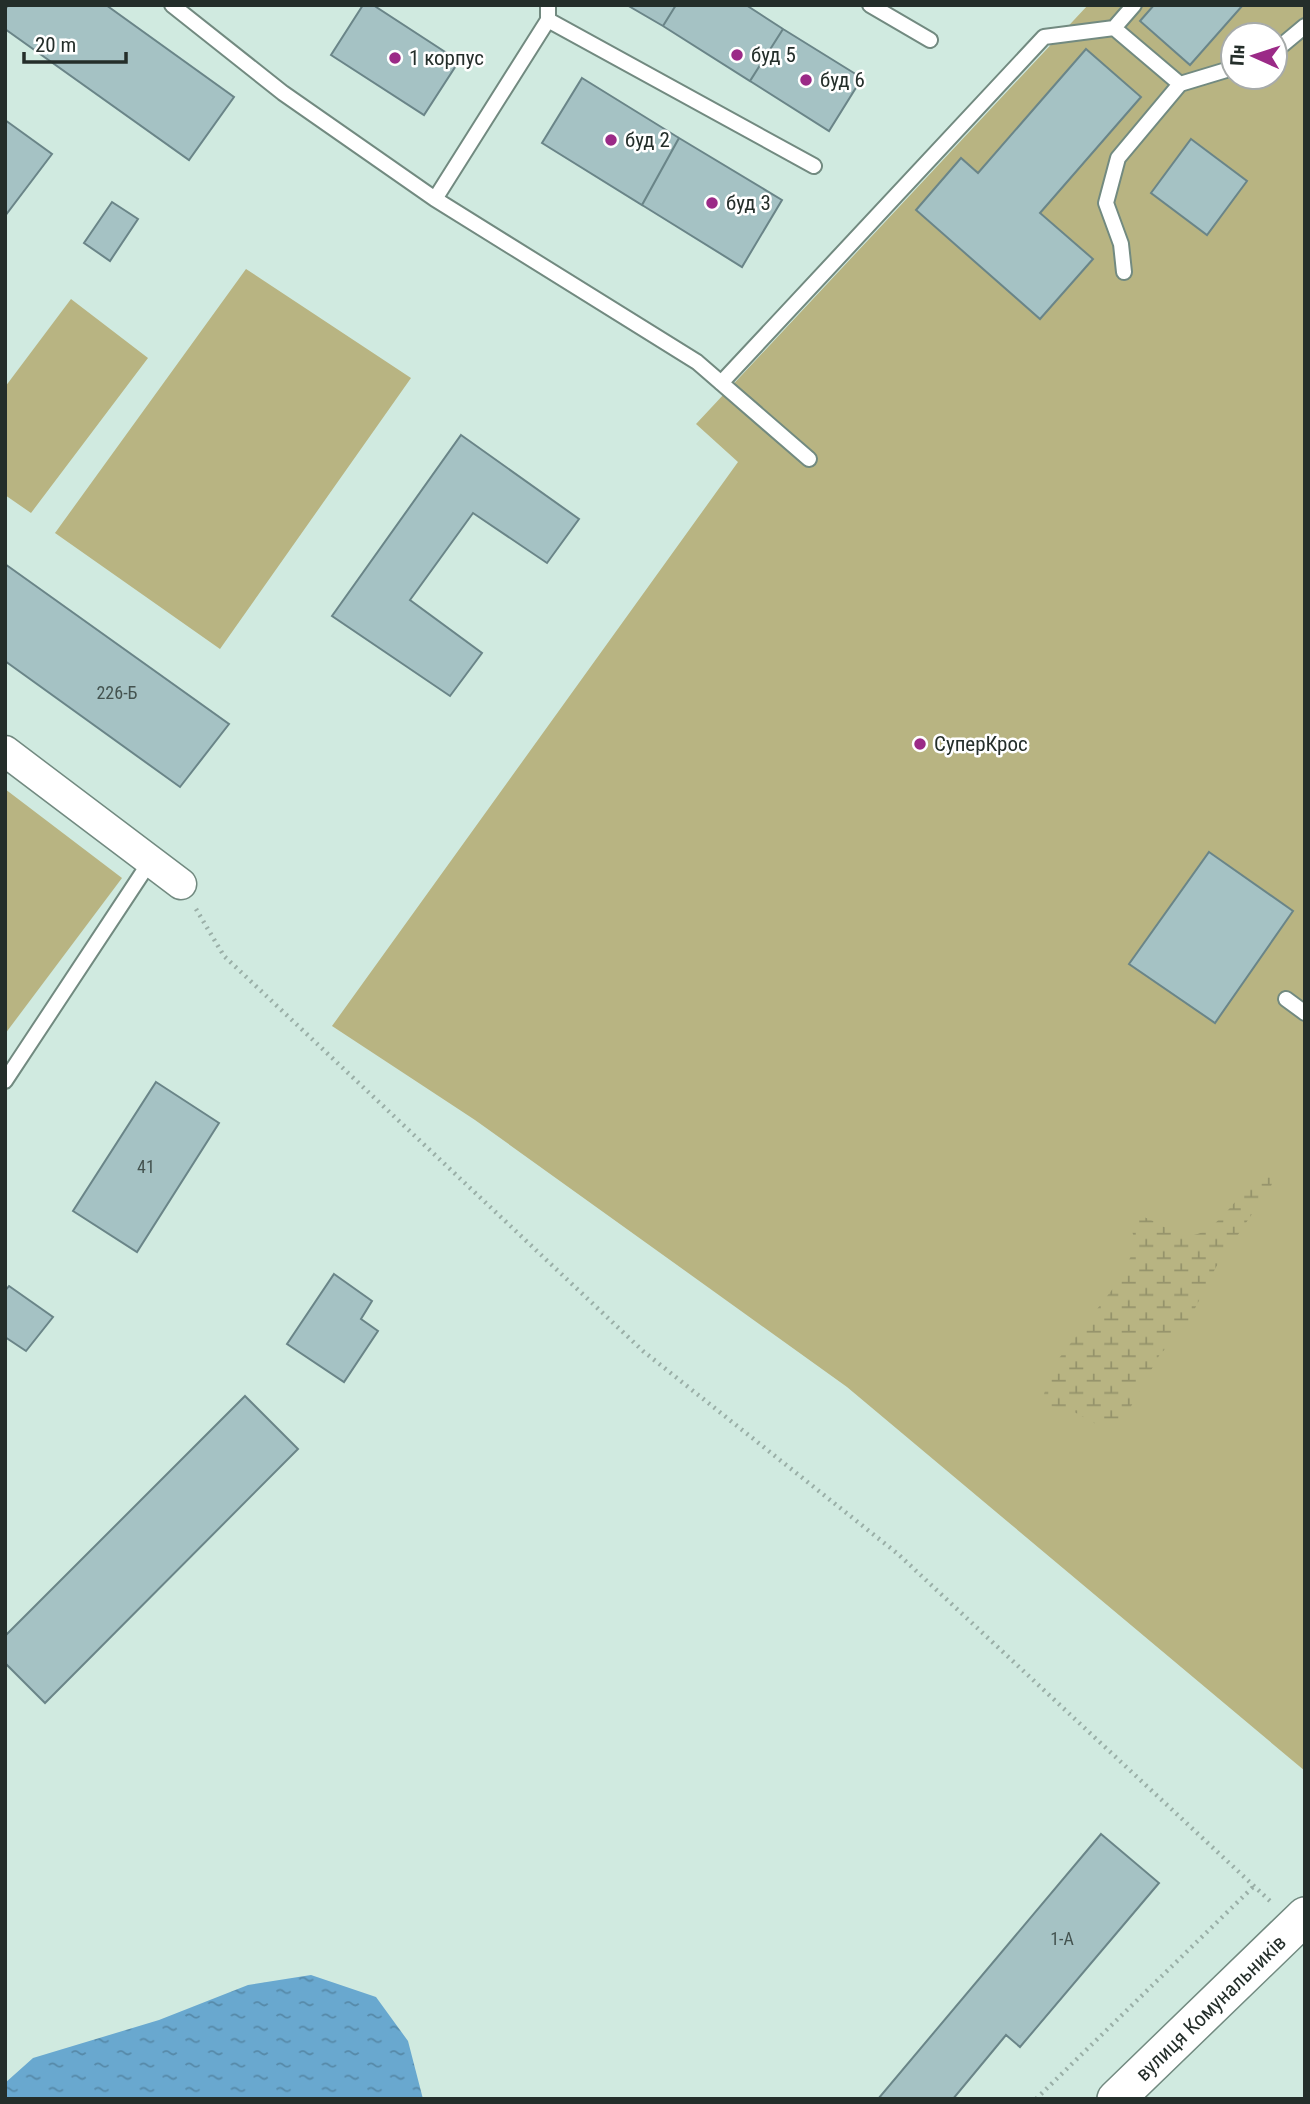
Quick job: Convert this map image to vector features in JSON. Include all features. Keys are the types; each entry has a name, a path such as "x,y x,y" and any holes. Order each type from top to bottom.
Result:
{"street":[{"path":"5,751 181,884"},
{"name":"вулиця Комунальників","path":"1116,2099 1300,1921"}],"lane":[{"path":"173,5 283,93 435,199 697,362 809,459"},
{"path":"435,199 548,20 548,5"},
{"path":"870,5 930,40"},
{"path":"721,383 1044,37 1114,28 1134,5"},
{"path":"548,20 814,166"},
{"path":"1289,39 1305,26"},
{"path":"1114,28 1180,84"},
{"path":"1124,272 1121,244 1106,204 1118,158 1180,84 1219,72"},
{"path":"5,1080 151,860"},
{"path":"1286,999 1305,1013"}],"path":[{"path":"181,884 224,956 643,1351 898,1554 1254,1886 1300,1921"},
{"path":"1036,2099 1254,1886"}],"green space":[{"name":"СуперКрос","path":"1088,5 1305,5 1305,1771 847,1387 475,1120 332,1026 738,462 696,424"},
{"path":"246,269 411,378 220,649 55,533"},
{"path":"71,299 148,358 31,513 5,495 5,387"},
{"path":"5,789 122,878 5,1034"},
{"path":"1273,1170 1276,1174 1271,1186 1216,1267 1183,1332 1160,1354 1129,1410 1118,1422 1105,1429 1067,1408 1048,1406 1044,1394 1053,1366 1118,1282 1136,1246 1129,1219 1136,1215 1179,1233 1195,1235 1213,1225 1250,1186"}],"water":[{"path":"311,1975 376,1997 408,2041 423,2099 5,2099 5,2083 33,2058 159,2020 248,1985"}],"building":[{"path":"8,5 106,5 234,97 189,160 5,29 5,10"},
{"name":"1 корпус","path":"363,5 373,5 459,61 424,115 331,55"},
{"path":"627,5 676,5 663,26"},
{"name":"буд 5","path":"676,5 746,5 783,29 750,81 663,26"},
{"path":"1154,5 1243,5 1229,21 1219,21 1219,32 1190,65 1140,21"},
{"name":"буд 6","path":"783,29 862,78 829,131 750,81"},
{"path":"1086,49 1141,97 1040,213 1093,259 1040,319 916,210 961,158 978,173"},
{"name":"буд 2","path":"582,78 679,138 642,205 542,143"},
{"path":"5,120 52,154 5,216"},
{"name":"буд 3","path":"679,138 782,200 742,267 642,205"},
{"path":"1191,139 1247,181 1207,235 1151,193"},
{"path":"112,202 138,219 110,261 84,243"},
{"path":"461,435 579,519 547,563 473,513 410,600 482,653 450,696 332,616"},
{"path":"5,564 229,724 180,787 5,661"},
{"path":"1209,852 1293,911 1215,1023 1129,964"},
{"path":"156,1082 219,1123 137,1252 73,1211"},
{"path":"334,1274 372,1301 361,1319 378,1331 344,1382 287,1344"},
{"path":"9,1286 53,1317 26,1351 5,1337 5,1291"},
{"path":"245,1396 298,1449 45,1703 5,1663 5,1636"},
{"path":"1101,1834 1159,1883 1020,2047 1006,2035 953,2099 878,2099"}],"place":[{"name":"буд 5","path":"737,55"},
{"name":"1 корпус","path":"395,58"},
{"name":"буд 6","path":"806,80"},
{"name":"буд 2","path":"611,140"},
{"name":"буд 3","path":"712,203"},
{"name":"СуперКрос","path":"920,744"}]}
